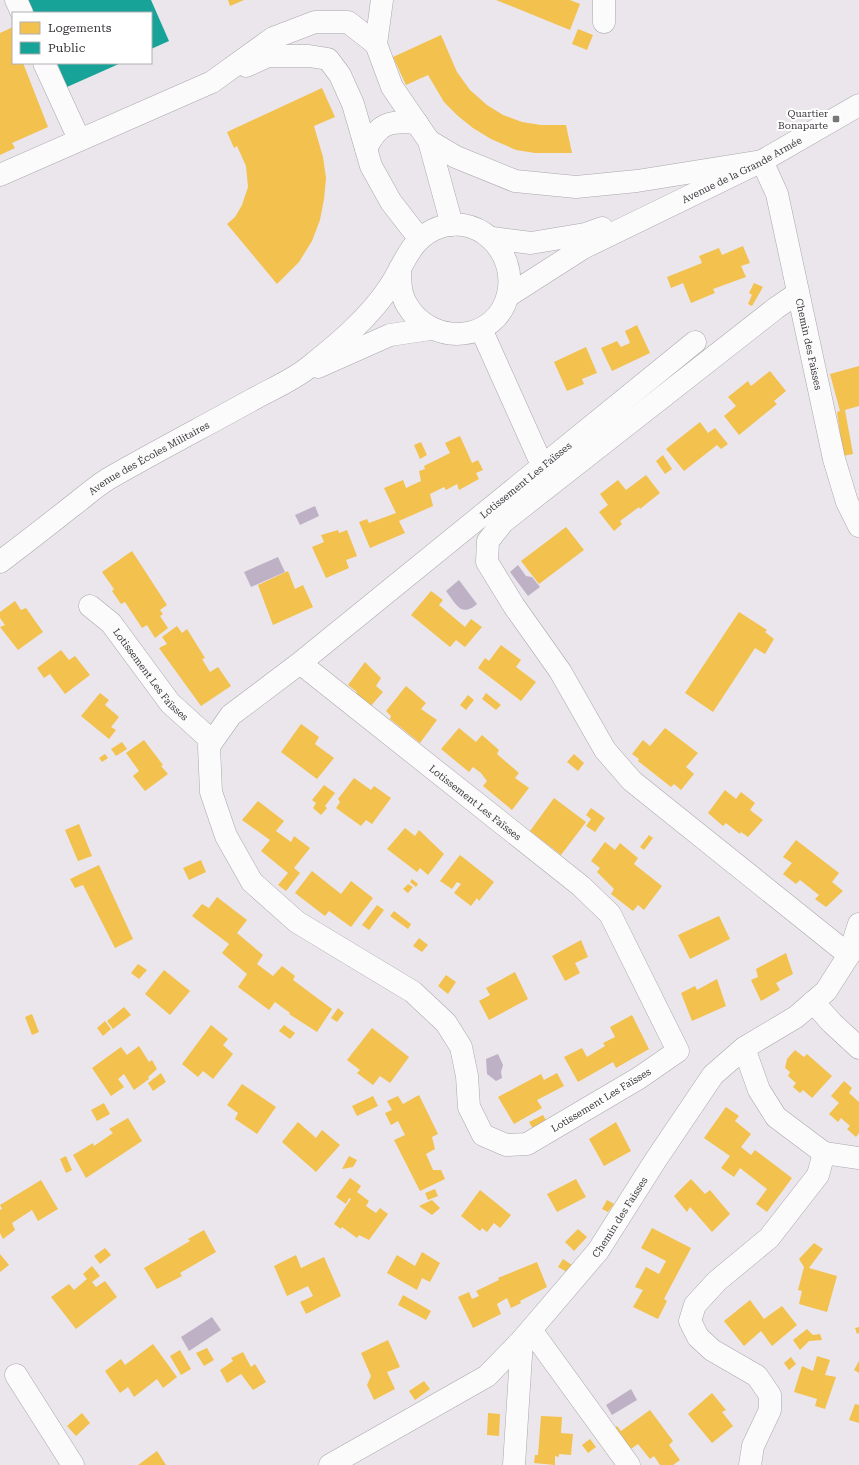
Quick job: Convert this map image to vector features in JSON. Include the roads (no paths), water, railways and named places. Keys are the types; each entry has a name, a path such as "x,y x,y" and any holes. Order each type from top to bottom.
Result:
{"street":[{"path":"16,0 22,12"},
{"path":"382,0 376,44 392,87 429,141 452,225"},
{"path":"604,0 604,22"},
{"path":"212,82 273,38 315,22 348,22 376,44"},
{"path":"0,175 268,56 309,56 328,59 340,75 353,104 371,166 391,202 419,238"},
{"path":"44,64 79,139"},
{"name":"Avenue de la Grande Armée","path":"508,296 583,248 762,161 859,106"},
{"path":"366,149 372,136 384,126 398,121 417,123"},
{"path":"429,141 456,157 515,181 576,187 637,181 762,161"},
{"name":"Chemin des Faisses","path":"762,161 777,194 834,459 847,502 859,526"},
{"name":"Avenue de la Grande Armée","path":"492,238 530,243 584,234 664,208"},
{"path":"452,225 466,226 480,230 492,238 502,250 508,265 511,280 508,296 502,309 493,321 481,329 464,334 447,334 430,329 416,318 406,304 401,286 400,268 408,252 419,238 434,229 452,225"},
{"name":"Avenue des Écoles Militaires","path":"0,562 106,480 307,369 363,319 390,286 400,268"},
{"path":"798,293 770,312 503,522 488,541 487,562 514,606 560,671 605,750 632,781 849,955"},
{"name":"Avenue des Écoles Militaires","path":"307,369 321,367 390,335 430,329"},
{"path":"481,329 542,465"},
{"name":"Lotissement Les Faïsses","path":"300,663 581,886 610,914 678,1051 639,1078 527,1144 506,1145 483,1135 469,1107 467,1076 461,1047 446,1023 414,992 297,922 252,882 226,836 211,792 209,746 231,715 300,663 695,342"},
{"name":"Lotissement Les Faïsses","path":"90,606 111,623 170,703 212,741"},
{"name":"Chemin des Faisses","path":"330,1465 487,1376 527,1335 598,1251 655,1161 713,1076 744,1048 796,1017 826,991 849,955 859,924"},
{"path":"813,1002 832,1023 859,1048"},
{"path":"744,1048 759,1090 776,1117 824,1153 859,1158"},
{"path":"750,1465 753,1446 770,1410 770,1395 757,1376 712,1350 698,1337 690,1321 695,1305 717,1280 769,1238 774,1232 818,1175 824,1153"},
{"path":"514,1465 527,1335"},
{"path":"527,1335 629,1465"},
{"path":"16,1375 73,1465"}],"place":[{"name":"Quartier Bonaparte","path":"836,119"}]}
